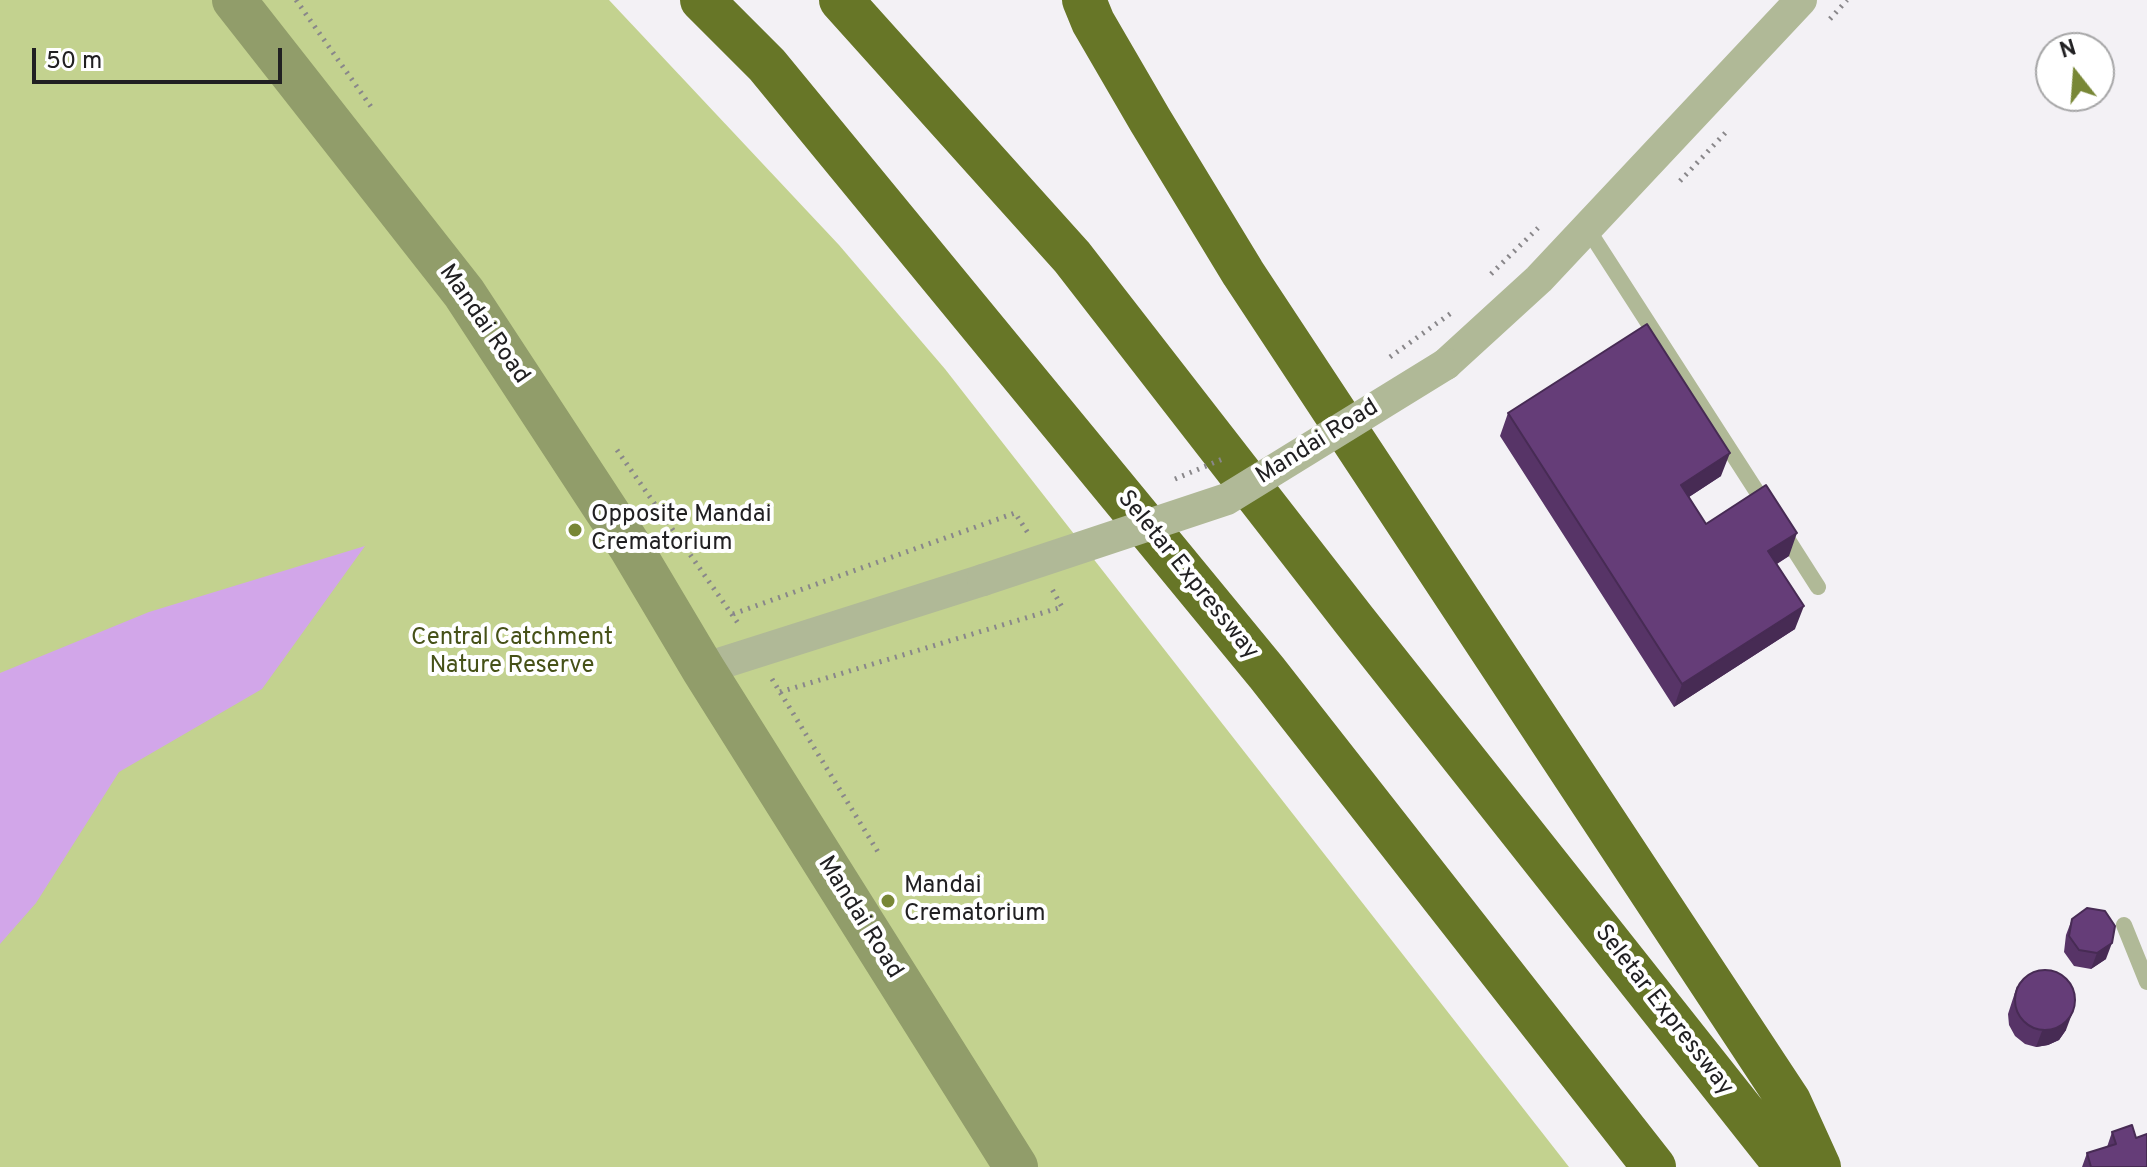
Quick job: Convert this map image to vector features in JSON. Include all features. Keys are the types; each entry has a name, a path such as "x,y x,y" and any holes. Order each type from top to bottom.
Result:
{"highway":[{"name":"Seletar Expressway","path":"702,0 767,65 1267,673 1654,1167"},
{"name":"Seletar Expressway","path":"841,0 1072,257 1787,1167"},
{"path":"1084,0 1093,22 1243,273 1789,1101 1819,1167"}],"main road":[{"name":"Mandai Road","path":"234,0 464,293 631,548 703,669 1016,1167"}],"street":[{"name":"Mandai Road","path":"703,669 1227,499 1446,364 1539,279 1801,0"}],"lane":[{"path":"1587,228 1818,587"},
{"path":"2124,925 2147,982"}],"path":[{"path":"1485,280 1547,219"},
{"path":"1377,366 1464,301"},
{"path":"1161,484 1233,456"},
{"path":"733,614 1015,513 1031,538"},
{"path":"780,692 1062,607 1050,586 1064,581"}],"green space":[{"name":"Central Catchment Nature Reserve","path":"0,0 609,0 839,245 945,369 1569,1167 0,1167"}],"shaded area":[{"path":"365,546 262,689 119,772 36,903 0,944 0,673 149,612"}],"building":[{"path":"1647,324 1730,453 1681,485 1706,524 1766,485 1797,533 1768,551 1804,606 1682,684 1508,413"},
{"path":"2087,908 2105,911 2115,926 2112,943 2097,953 2079,950 2069,936 2072,919"},
{"path":"2045,970 2067,978 2075,1000 2067,1022 2045,1030 2023,1022 2015,1000 2023,978"},
{"path":"2132,1125 2136,1138 2147,1134 2147,1167 2091,1167 2087,1153 2116,1144 2112,1132"}],"place":[{"name":"Opposite Mandai Crematorium","path":"575,530"},
{"name":"Mandai Crematorium","path":"888,901"}]}
